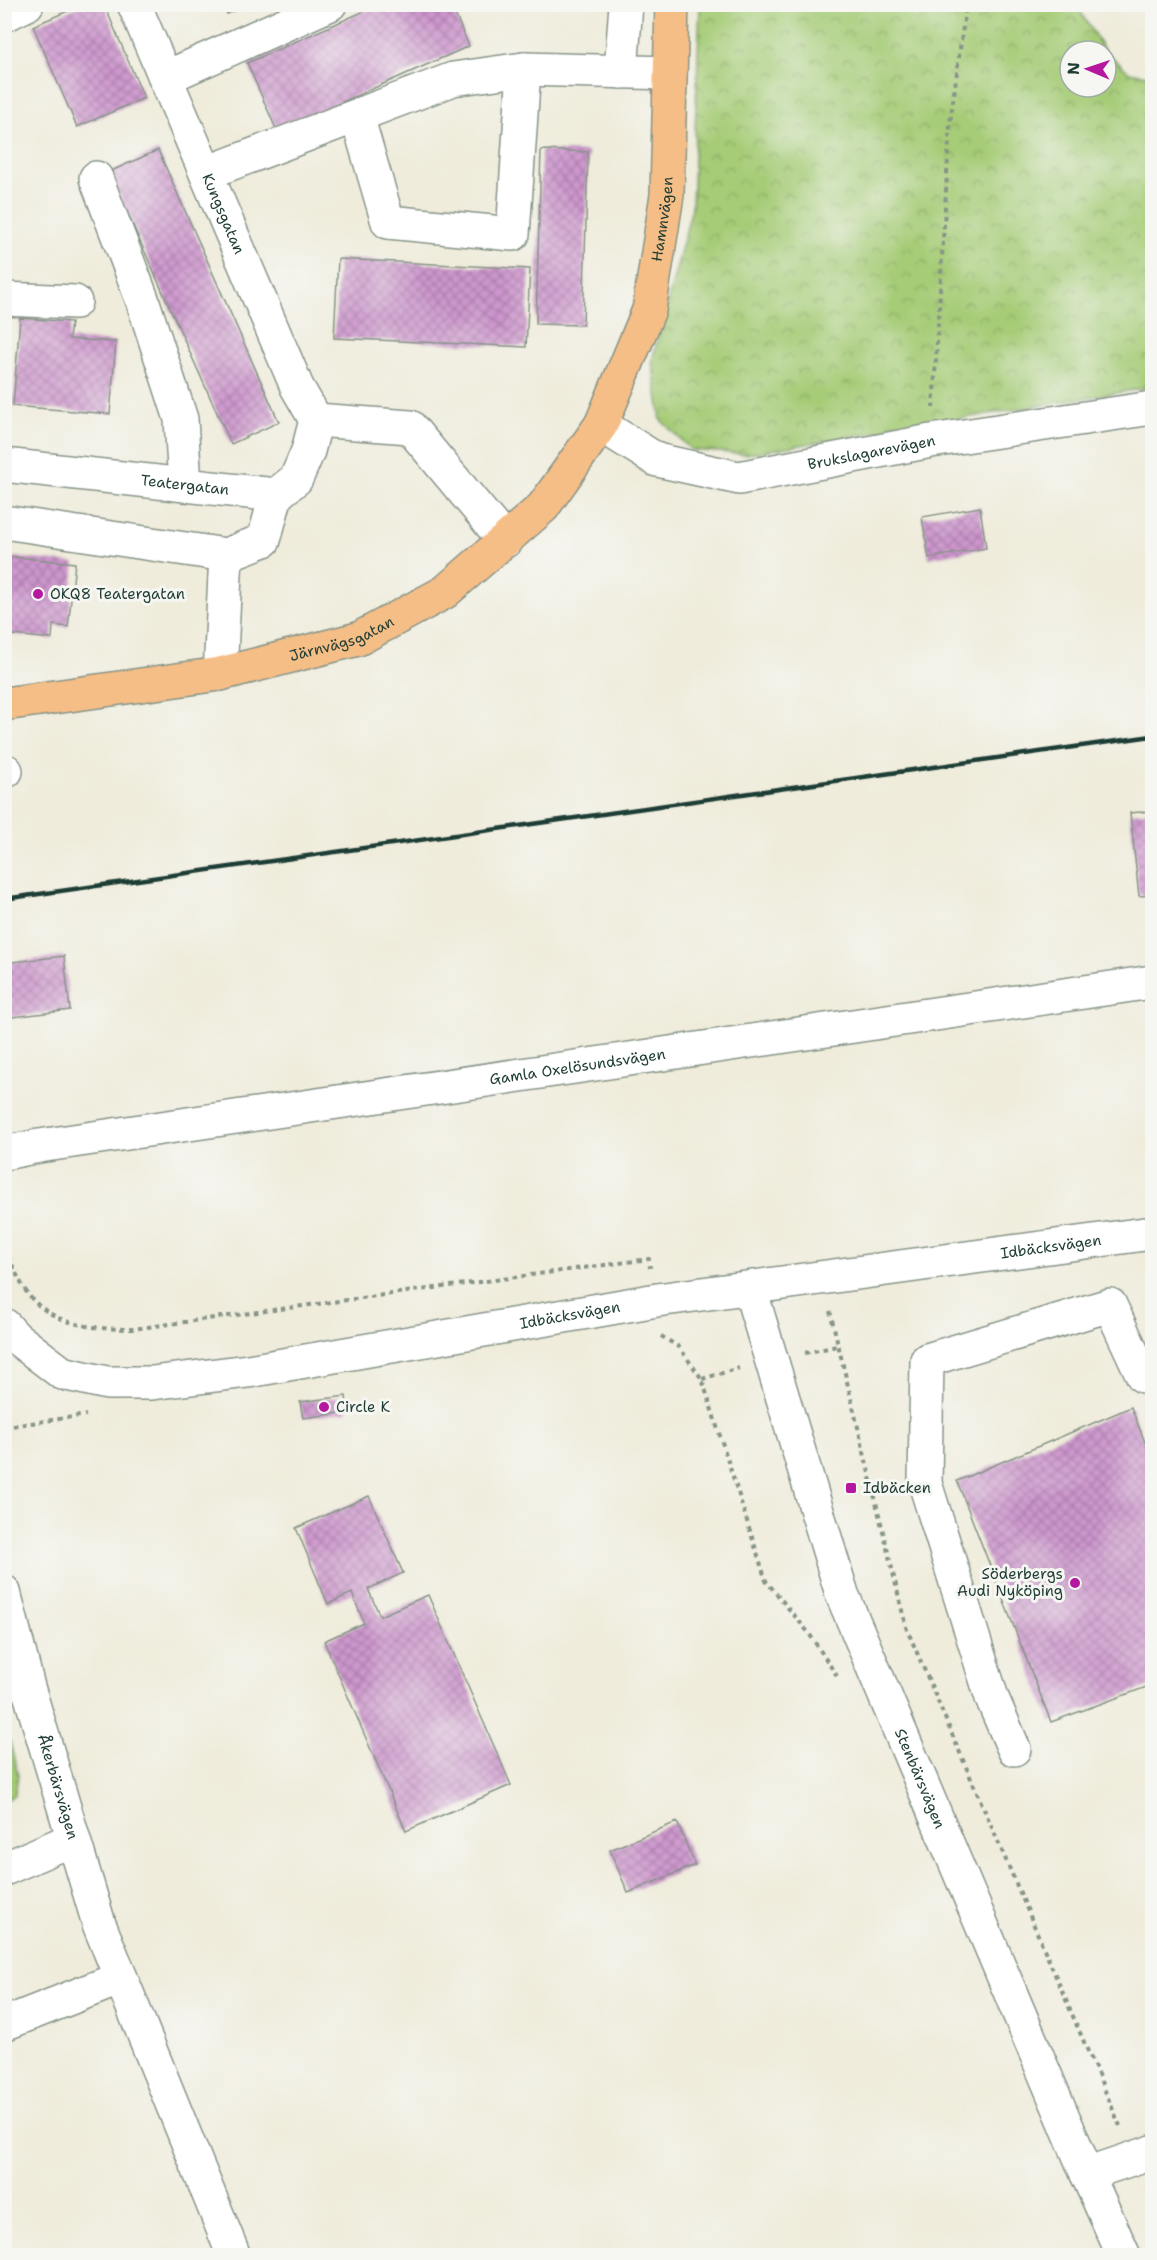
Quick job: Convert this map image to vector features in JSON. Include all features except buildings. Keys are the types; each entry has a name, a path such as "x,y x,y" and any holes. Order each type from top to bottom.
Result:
{"main road":[{"name":"Hamnvägen","path":"602,425 649,310 667,195 672,4"},
{"name":"Järnvägsgatan","path":"4,704 220,674 358,639 446,592 543,507 602,425"}],"street":[{"path":"4,15 27,4"},
{"name":"Kungsgatan","path":"134,4 297,387 316,420"},
{"path":"165,78 330,4"},
{"path":"621,72 626,4"},
{"path":"357,116 388,222 513,234 524,69"},
{"path":"206,174 453,79 524,69 670,73"},
{"path":"96,178 141,299 181,419 185,485"},
{"path":"4,299 75,302"},
{"name":"Brukslagarevägen","path":"602,425 657,460 739,478 931,441 1152,408"},
{"path":"4,522 226,555 264,540 276,495 296,479 308,451 316,420 410,427 505,540"},
{"name":"Teatergatan","path":"4,465 276,495"},
{"path":"220,674 226,555"},
{"name":"Gamla Oxelösundsvägen","path":"4,1154 39,1146 1152,982"},
{"name":"Idbäcksvägen","path":"8,1337 62,1373 107,1383 152,1383 248,1371 657,1300 1152,1233"},
{"name":"Stenbärsvägen","path":"750,1289 842,1594 1087,2174 1125,2256"},
{"path":"1014,1749 992,1698 926,1483 927,1360 1110,1305 1143,1376 1152,1373"},
{"name":"Åkerbärsvägen","path":"4,1592 28,1687 99,1924 234,2256"},
{"path":"4,1869 73,1839"},
{"path":"4,2024 121,1978"},
{"path":"1087,2174 1143,2155"}],"path":[{"path":"931,441 950,124 966,4"},
{"path":"4,1249 32,1299 60,1318 93,1329 133,1329 649,1259 663,1336 679,1347 702,1379 765,1581 808,1632 838,1677"},
{"path":"837,1346 906,1627 1143,2155 1152,2198"}],"green space":[{"path":"700,5 1080,5 1082,15 1097,39 1058,39 1058,99 1118,99 1118,62 1129,72 1152,76 1152,387 746,454 691,450 661,420 652,361 692,208"},
{"path":"4,1717 18,1776 15,1794 5,1801"}],"railway":[{"path":"4,899 1152,736"}],"place":[{"name":"OKQ8 Teatergatan","path":"38,594"},
{"name":"Circle K","path":"324,1407"},
{"name":"Idbäcken","path":"851,1488"},
{"name":"Söderbergs Audi Nyköping","path":"1075,1583"}]}
